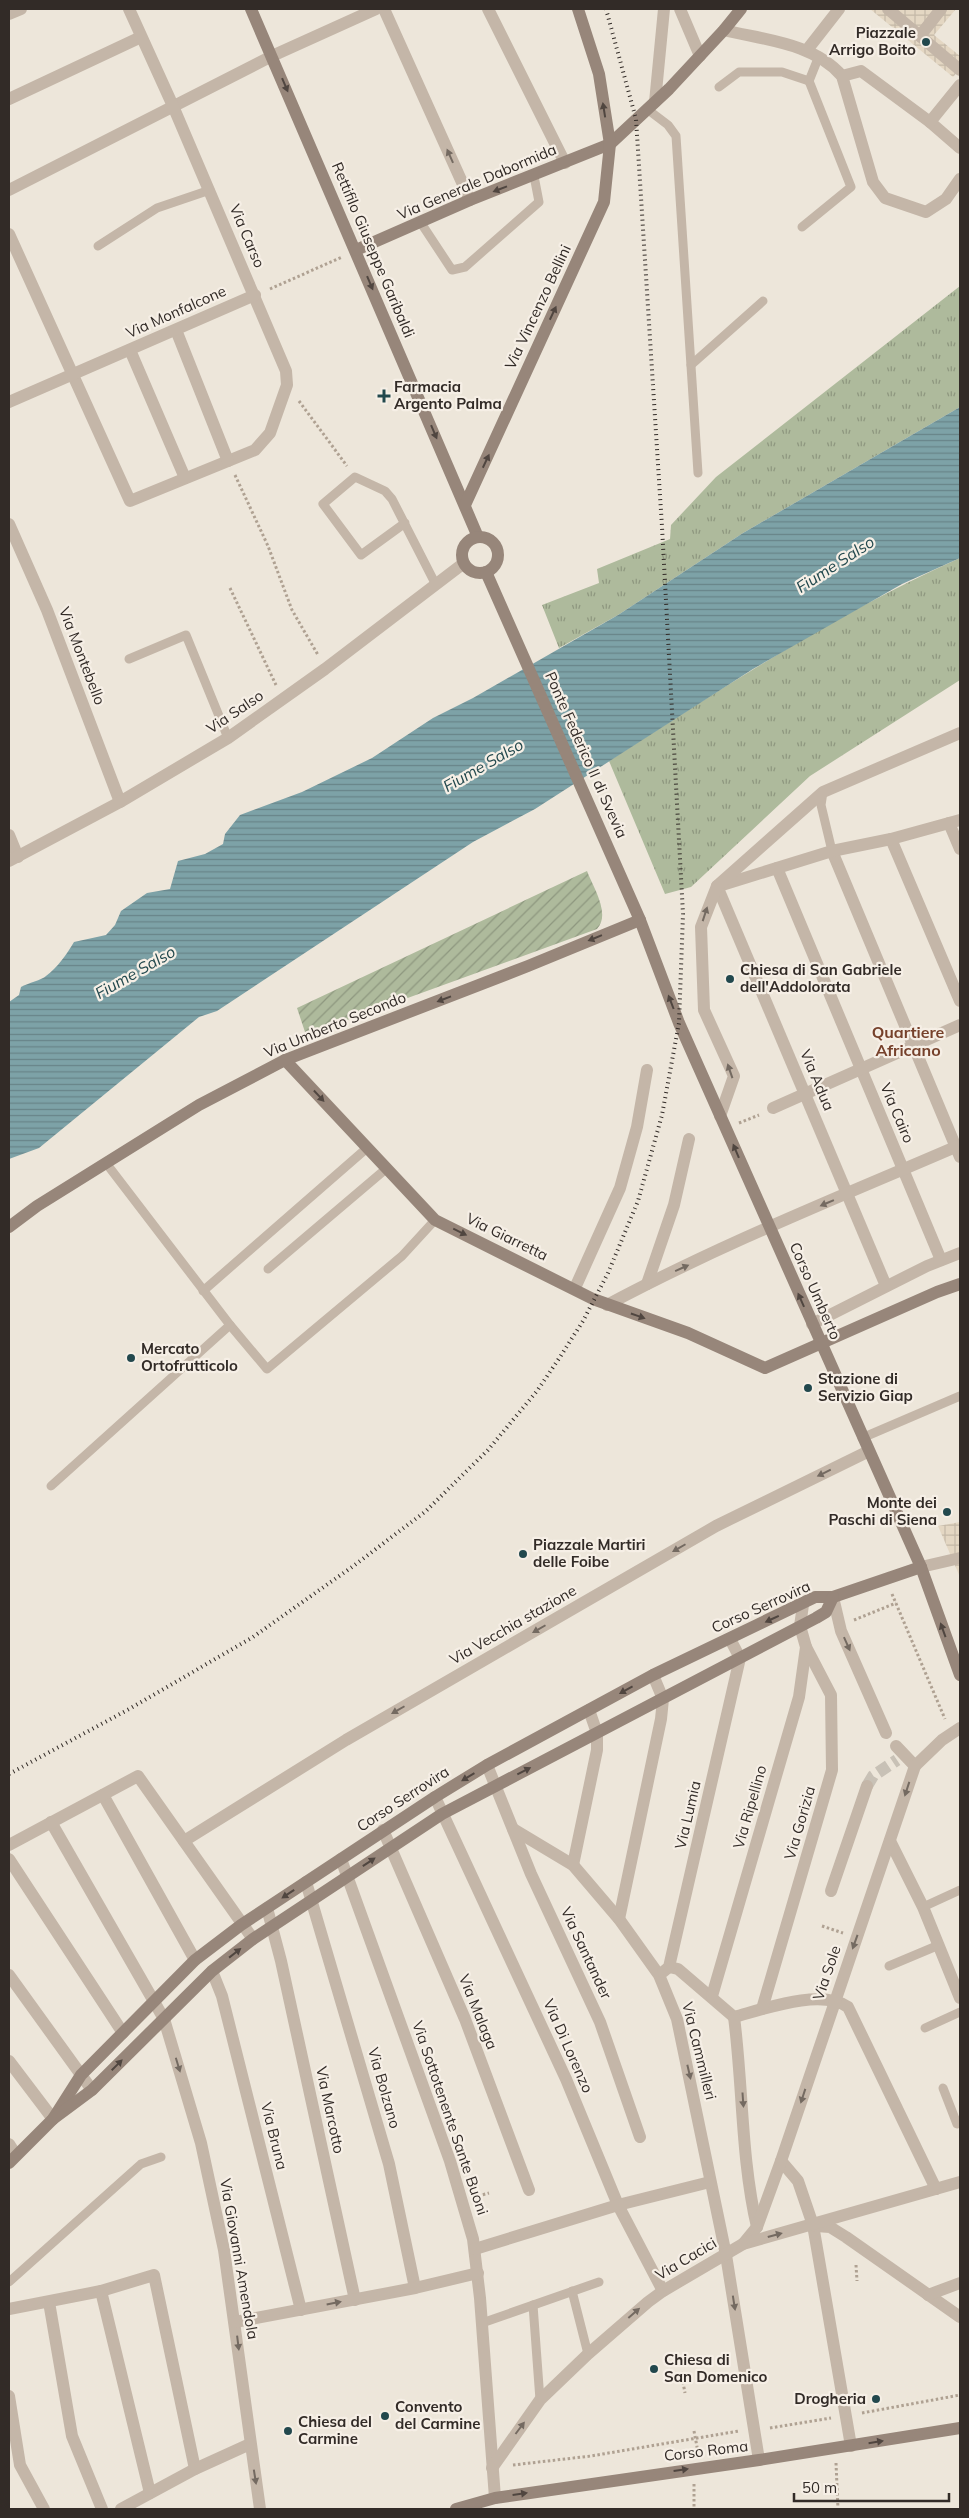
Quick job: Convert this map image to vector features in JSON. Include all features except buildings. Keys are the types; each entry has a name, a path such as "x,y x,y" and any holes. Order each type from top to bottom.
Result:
{"main road":[{"name":"Rettifilo Giuseppe Garibaldi","path":"251,9 478,537"},
{"name":"Via Vincenzo Bellini","path":"465,505 604,202 610,144 599,74 578,9"},
{"path":"610,144 700,56 740,9"},
{"name":"Via Generale Dabormida","path":"356,250 470,200 610,144"},
{"path":"478,537 486,538 493,543 497,550 497,559 493,567 486,572 478,573 470,570 464,563 462,555 464,547 470,540 478,537"},
{"name":"Ponte Federico II di Svevia","path":"486,572 502,603 640,920"},
{"name":"Via Umberto Secondo","path":"9,1227 36,1206 199,1105 285,1060 528,966 640,920"},
{"name":"Corso Umberto","path":"640,920 679,1023 867,1452 921,1567 960,1675"},
{"name":"Via Giarretta","path":"285,1060 435,1220 607,1305 688,1333 765,1368 821,1345"},
{"path":"821,1345 937,1292 960,1284"},
{"name":"Corso Serrovira","path":"53,2119 81,2075 195,1960 242,1924 383,1830 487,1765 654,1675 815,1598 833,1597 921,1567"},
{"name":"Corso Serrovira","path":"13,2159 53,2119 92,2090 212,1971 253,1939 442,1814 826,1612 833,1597"},
{"name":"Corso Roma","path":"456,2509 495,2498 759,2460 960,2428"}],"street":[{"path":"9,14 21,9"},
{"name":"Via Carso","path":"129,9 174,106 255,295 286,371 287,385"},
{"path":"9,190 272,56 376,9"},
{"path":"384,9 470,200"},
{"path":"488,9 565,163"},
{"path":"651,106 664,9"},
{"path":"680,9 700,56"},
{"path":"807,50 839,9"},
{"path":"888,9 960,70"},
{"path":"920,36 941,9"},
{"path":"724,30 807,50 832,64 842,76 873,182 885,198 926,212 946,199 960,178"},
{"path":"9,99 141,37"},
{"path":"842,76 861,71 930,122 960,148"},
{"path":"930,122 960,85"},
{"path":"9,234 130,501 255,450 270,433 287,385"},
{"name":"Via Monfalcone","path":"9,402 255,295"},
{"path":"176,330 228,461"},
{"path":"130,350 185,478"},
{"name":"Via Montebello","path":"9,524 47,610 120,802"},
{"name":"Via Salso","path":"13,859 120,802 228,738 325,669 464,563"},
{"path":"720,1116 734,1076 704,1010 702,927 717,886 823,792 960,733"},
{"path":"717,886 832,851 891,839 955,821 960,849"},
{"path":"9,835 13,859"},
{"path":"891,839 960,1001"},
{"path":"607,1305 647,1284 769,1228 904,1170 959,1150 832,851"},
{"name":"Via Cairo","path":"777,868 941,1260"},
{"name":"Via Adua","path":"717,886 886,1286"},
{"path":"773,1108 806,1095 960,1025"},
{"path":"575,1288 620,1188 638,1127 647,1070"},
{"path":"647,1284 674,1205 689,1139"},
{"path":"812,1324 886,1286 960,1252"},
{"name":"Via Vecchia stazione","path":"184,1842 346,1740 707,1531 867,1452"},
{"path":"921,1567 960,1558"},
{"path":"833,1597 840,1626 886,1733"},
{"path":"800,1626 803,1605"},
{"name":"Via Ripellino","path":"712,1996 799,1697 806,1647 800,1626"},
{"path":"730,1639 740,1658"},
{"name":"Via Gorizia","path":"762,2009 832,1770 831,1695 806,1647"},
{"name":"Via Lumia","path":"669,1967 740,1658"},
{"path":"619,1919 661,1719 663,1698 654,1675"},
{"path":"573,1865 597,1750 597,1734 589,1710"},
{"name":"Via Sole","path":"743,2244 757,2227 781,2161 914,1766 942,1740 960,1728"},
{"path":"899,1753 914,1766"},
{"name":"Via Santander","path":"487,1765 512,1829 600,2022 640,2137"},
{"path":"9,1845 138,1776 253,1939"},
{"path":"831,1891 867,1786"},
{"path":"104,1795 195,1960"},
{"name":"Via Di Lorenzo","path":"435,1797 566,2079 618,2205 663,2291"},
{"name":"Via Giovanni Amendola","path":"51,1822 164,2018 201,2143 224,2250 259,2508"},
{"name":"Via Cammilleri","path":"512,1829 573,1865 619,1919 659,1975 677,2020 726,2254 759,2460"},
{"name":"Via Malaga","path":"383,1830 465,2019 529,2190"},
{"path":"890,1841 923,1908 960,1998"},
{"path":"9,1859 123,2033"},
{"name":"Via Sottotenente Sante Buoni","path":"340,1859 450,2161 474,2249 478,2273 495,2498"},
{"name":"Via Bolzano","path":"306,1882 389,2164 415,2288"},
{"name":"Via Marcotto","path":"267,1908 281,1960 355,2300"},
{"path":"659,1975 669,1967 678,1969 712,1996 734,2017 740,2062 750,2197 757,2227"},
{"name":"Via Bruna","path":"212,1971 222,1996 301,2310"},
{"path":"9,1975 92,2090"},
{"path":"734,2017 810,1999 834,2000 848,2007 936,2189"},
{"path":"9,2061 53,2119"},
{"path":"9,2144 13,2159"},
{"path":"781,2161 798,2181 813,2225 851,2446"},
{"path":"474,2249 618,2205 710,2182"},
{"name":"Via Cacici","path":"492,2468 540,2400 588,2354 663,2291 743,2244 960,2182"},
{"path":"813,2225 830,2228 838,2232 960,2317"},
{"path":"235,2322 415,2288 478,2273"},
{"path":"9,2309 101,2291 154,2275 195,2469"},
{"path":"928,2295 960,2283"},
{"path":"101,2291 150,2493"},
{"path":"49,2302 72,2436 102,2509"},
{"path":"9,2396 20,2465 44,2509"},
{"path":"121,2509 195,2469 250,2444"}],"lane":[{"path":"802,227 851,187 809,81 819,56"},
{"path":"719,87 740,72 782,72 809,81"},
{"path":"651,106 676,136 698,473"},
{"path":"421,223 452,270 466,268 539,202 534,176"},
{"path":"98,246 158,208 210,190"},
{"path":"691,365 763,302"},
{"path":"405,522 361,555 323,504 355,476 385,491 405,522 436,585"},
{"path":"129,659 186,635 228,738"},
{"path":"823,792 820,805 832,851"},
{"path":"203,1291 367,1148"},
{"path":"106,1163 203,1291 267,1369 402,1256 435,1220"},
{"path":"268,1269 387,1168"},
{"path":"51,1486 230,1325"},
{"path":"862,1438 960,1396"},
{"path":"923,1908 960,1890"},
{"path":"889,1966 939,1945"},
{"path":"925,2028 960,2012"},
{"path":"944,2088 956,2108 957,2124"},
{"path":"9,2282 141,2164 161,2157"},
{"path":"482,2323 599,2282"},
{"path":"572,2291 588,2354"},
{"path":"533,2305 540,2400"}],"path":[{"path":"255,295 356,250"},
{"path":"287,385 355,476"},
{"path":"228,461 268,546 292,610 325,669"},
{"path":"230,588 283,699"},
{"path":"726,1129 773,1108"},
{"path":"885,1578 946,1720"},
{"path":"840,1626 896,1602"},
{"path":"822,1926 857,1937"},
{"path":"680,2372 685,2393"},
{"path":"505,2466 591,2456 696,2438 846,2416 960,2395"},
{"path":"694,2431 698,2468 694,2509"},
{"path":"837,2483 838,2509"}],"green space":[{"path":"960,286 960,407 743,533 618,615 559,648 542,605 599,583 597,569 670,539 671,525 716,477"},
{"path":"960,558 960,680 810,776 691,887 665,894 609,761 737,679 825,627"},
{"path":"587,871 602,908 601,923 597,929 306,1035 297,1008"}],"shaded area":[{"name":"Piazzale Arrigo Boito","path":"870,9 956,9 934,35 960,56 960,69 953,77"},
{"path":"960,1522 960,1577 938,1526"}],"water":[{"name":"Fiume Salso","path":"960,407 960,558 902,584 753,669 535,809 473,842 217,1011 199,1017 39,1148 9,1159 9,1002 19,995 21,987 50,973 62,961 74,942 106,935 115,925 121,911 147,893 170,889 178,861 205,854 223,844 225,834 240,815 302,792 372,758 433,718 473,698 618,615 743,533"}],"tunnel":[{"path":"867,1786 873,1776 897,1760"}],"railway":[{"path":"9,1774 131,1708 253,1637 352,1567 426,1511 488,1450 537,1391 583,1321 608,1273 638,1201 662,1115 679,1023 683,914 662,527 636,119 606,9"}],"place":[{"name":"Piazzale Arrigo Boito","path":"926,42"},
{"name":"Farmacia Argento Palma","path":"384,396"},
{"name":"Chiesa di San Gabriele dell'Addolorata","path":"730,979"},
{"name":"Mercato Ortofrutticolo","path":"131,1358"},
{"name":"Stazione di Servizio Giap","path":"808,1388"},
{"name":"Monte dei Paschi di Siena","path":"947,1512"},
{"name":"Piazzale Martiri delle Foibe","path":"523,1554"},
{"name":"Chiesa di San Domenico","path":"654,2369"},
{"name":"Drogheria","path":"876,2399"},
{"name":"Convento del Carmine","path":"385,2416"},
{"name":"Chiesa del Carmine","path":"288,2431"}],"district":[{"name":"Quartiere Africano","path":"908,1041"}]}
